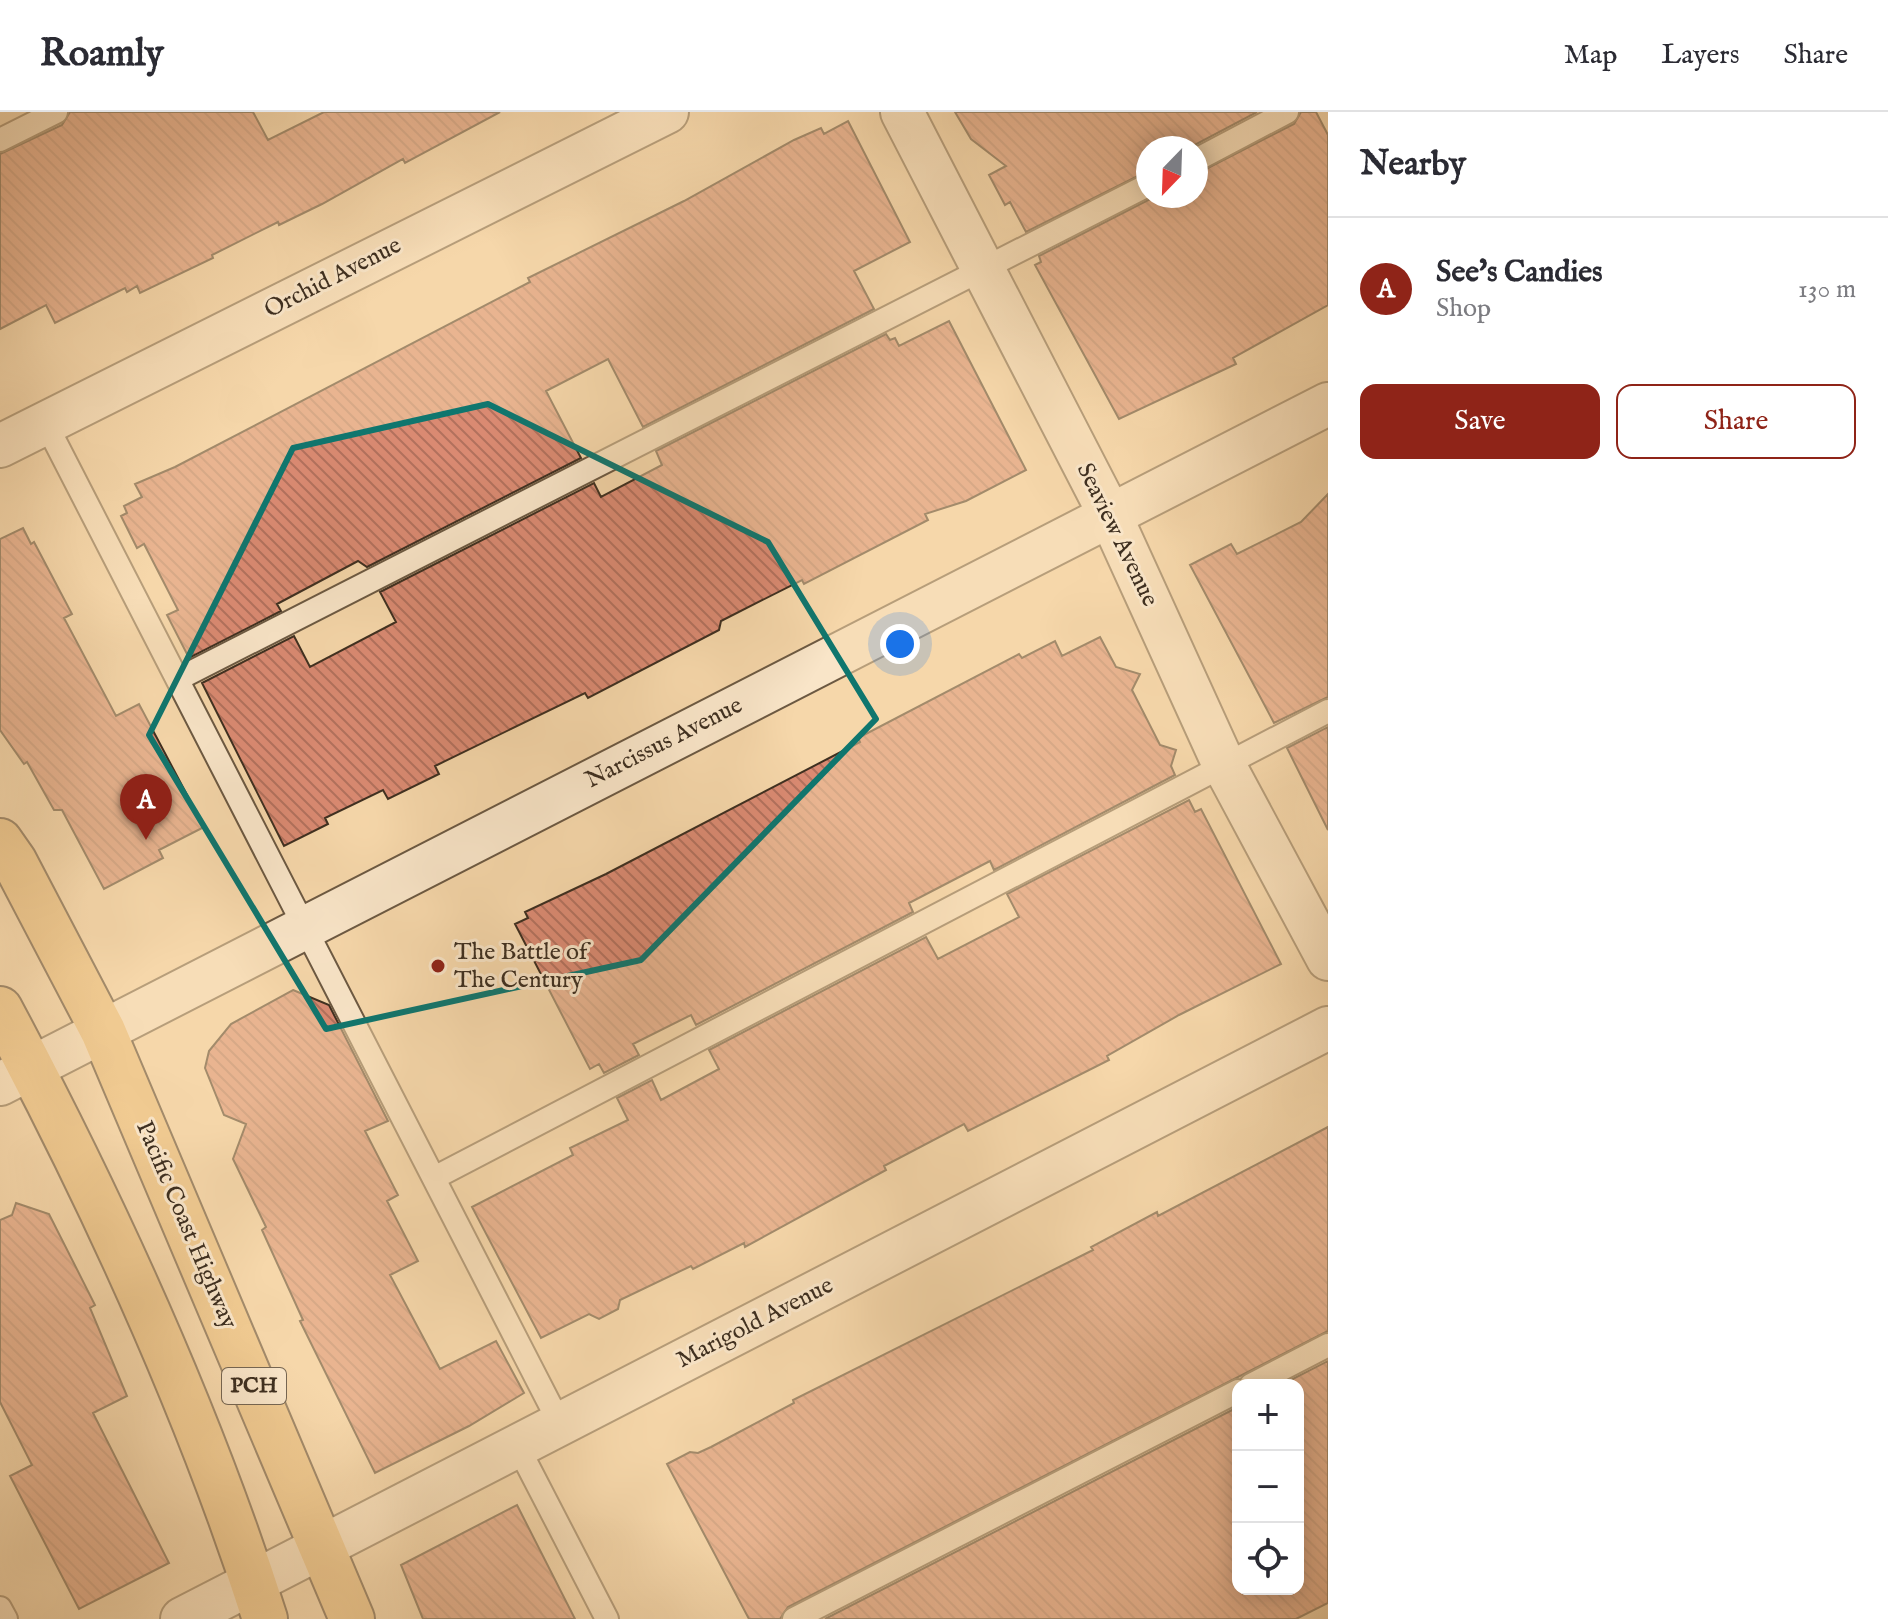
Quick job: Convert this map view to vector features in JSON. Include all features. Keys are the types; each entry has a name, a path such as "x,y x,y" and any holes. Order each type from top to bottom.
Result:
{"highway":[{"name":"Pacific Coast Highway","path":"0,841 103,1031 352,1619"},
{"name":"PCH","path":"0,1009 16,1076 143,1300 258,1599"}],"street":[{"name":"Orchid Avenue","path":"0,446 667,112"},
{"name":"Seaview Avenue","path":"902,112 1111,517 1224,765 1328,959"},
{"name":"Narcissus Avenue","path":"16,1076 1328,404"},
{"name":"Marigold Avenue","path":"182,1619 258,1599 321,1544 1328,1028"}],"lane":[{"path":"0,140 56,112"},
{"path":"1208,154 1287,112"},
{"path":"178,679 1136,191"},
{"path":"45,422 560,1424"},
{"path":"434,1178 1328,711"},
{"path":"1263,1379 1328,1345"},
{"path":"794,1619 1232,1394"},
{"path":"517,1445 607,1619"},
{"path":"0,1608 6,1619"}],"highlighted area":[{"path":"488,404 768,542 876,719 641,960 326,1029 149,735 293,448"}],"building":[{"path":"70,112 253,112 268,140 324,112 500,112 405,163 403,159 322,204 279,225 278,222 140,293 137,286 127,292 125,288 55,323 46,305 0,329 0,154 62,125"},
{"path":"955,112 1257,112 1208,138 1136,136 1136,177 1026,232 1010,202 1005,205 989,175 1006,166 971,139"},
{"path":"1301,112 1316,112 1328,135 1328,305 1233,358 1236,364 1119,419 1035,265 1041,262 1039,256 1136,206 1208,208 1208,168 1294,124"},
{"path":"848,121 910,242 854,271 874,309 643,427 608,359 546,391 581,458 367,567 358,561 277,604 281,611 189,658 167,615 178,610 144,544 137,548 121,516 127,513 124,506 142,497 135,484 175,467 530,282 528,278 684,201 794,140 821,128 824,134"},
{"path":"949,321 1026,470 966,501 925,514 928,520 804,584 802,580 721,621 719,630 588,698 585,693 435,766 439,774 388,799 383,790 325,818 328,824 284,846 202,683 294,636 310,667 396,622 380,592 594,483 601,497 662,465 656,451 886,334 890,340 895,338 899,346"},
{"path":"1328,494 1328,697 1274,723 1190,565 1231,544 1237,554 1301,522"},
{"path":"23,528 31,544 34,542 72,614 64,618 116,716 139,704 204,827 159,850 163,858 104,889 62,810 54,810 27,762 24,764 0,730 0,539"},
{"path":"1100,637 1116,667 1140,674 1132,690 1160,745 1176,750 1171,766 1175,775 994,870 990,861 909,903 913,912 696,1025 691,1015 633,1044 639,1055 604,1073 599,1064 590,1069 515,924 528,918 525,912 606,874 860,742 858,738 1019,654 1022,658 1055,641 1062,656"},
{"path":"1328,727 1328,830 1287,748"},
{"path":"1189,800 1195,812 1201,809 1281,964 1179,1015 1107,1056 1109,1060 968,1131 964,1124 884,1166 886,1170 745,1247 744,1243 620,1300 618,1309 599,1319 589,1314 541,1338 472,1207 573,1155 570,1148 628,1120 617,1098 652,1080 661,1100 719,1069 709,1050 926,937 938,959 1019,917 1007,894"},
{"path":"293,990 329,1005 388,1121 365,1131 398,1195 387,1201 418,1261 390,1275 440,1369 496,1341 524,1393 469,1426 375,1473 300,1321 303,1320 262,1230 266,1227 233,1159 246,1124 224,1115 205,1068 209,1051 231,1024"},
{"path":"1328,1127 1328,1331 788,1607 780,1619 749,1619 667,1464 690,1452 698,1453 711,1447 794,1403 793,1400 1093,1250 1091,1247 1157,1212 1158,1216"},
{"path":"16,1203 49,1214 95,1305 90,1308 127,1396 93,1413 169,1563 79,1609 10,1476 32,1465 0,1402 0,1220 12,1215"},
{"path":"1328,1361 1328,1603 1296,1619 825,1619 1232,1410 1232,1595 1304,1595 1304,1379 1293,1379"},
{"path":"517,1505 575,1619 423,1619 401,1565"}],"place":[{"name":"See's Candies","path":"146,840"},
{"name":"The Battle of The Century","path":"438,966"}]}
